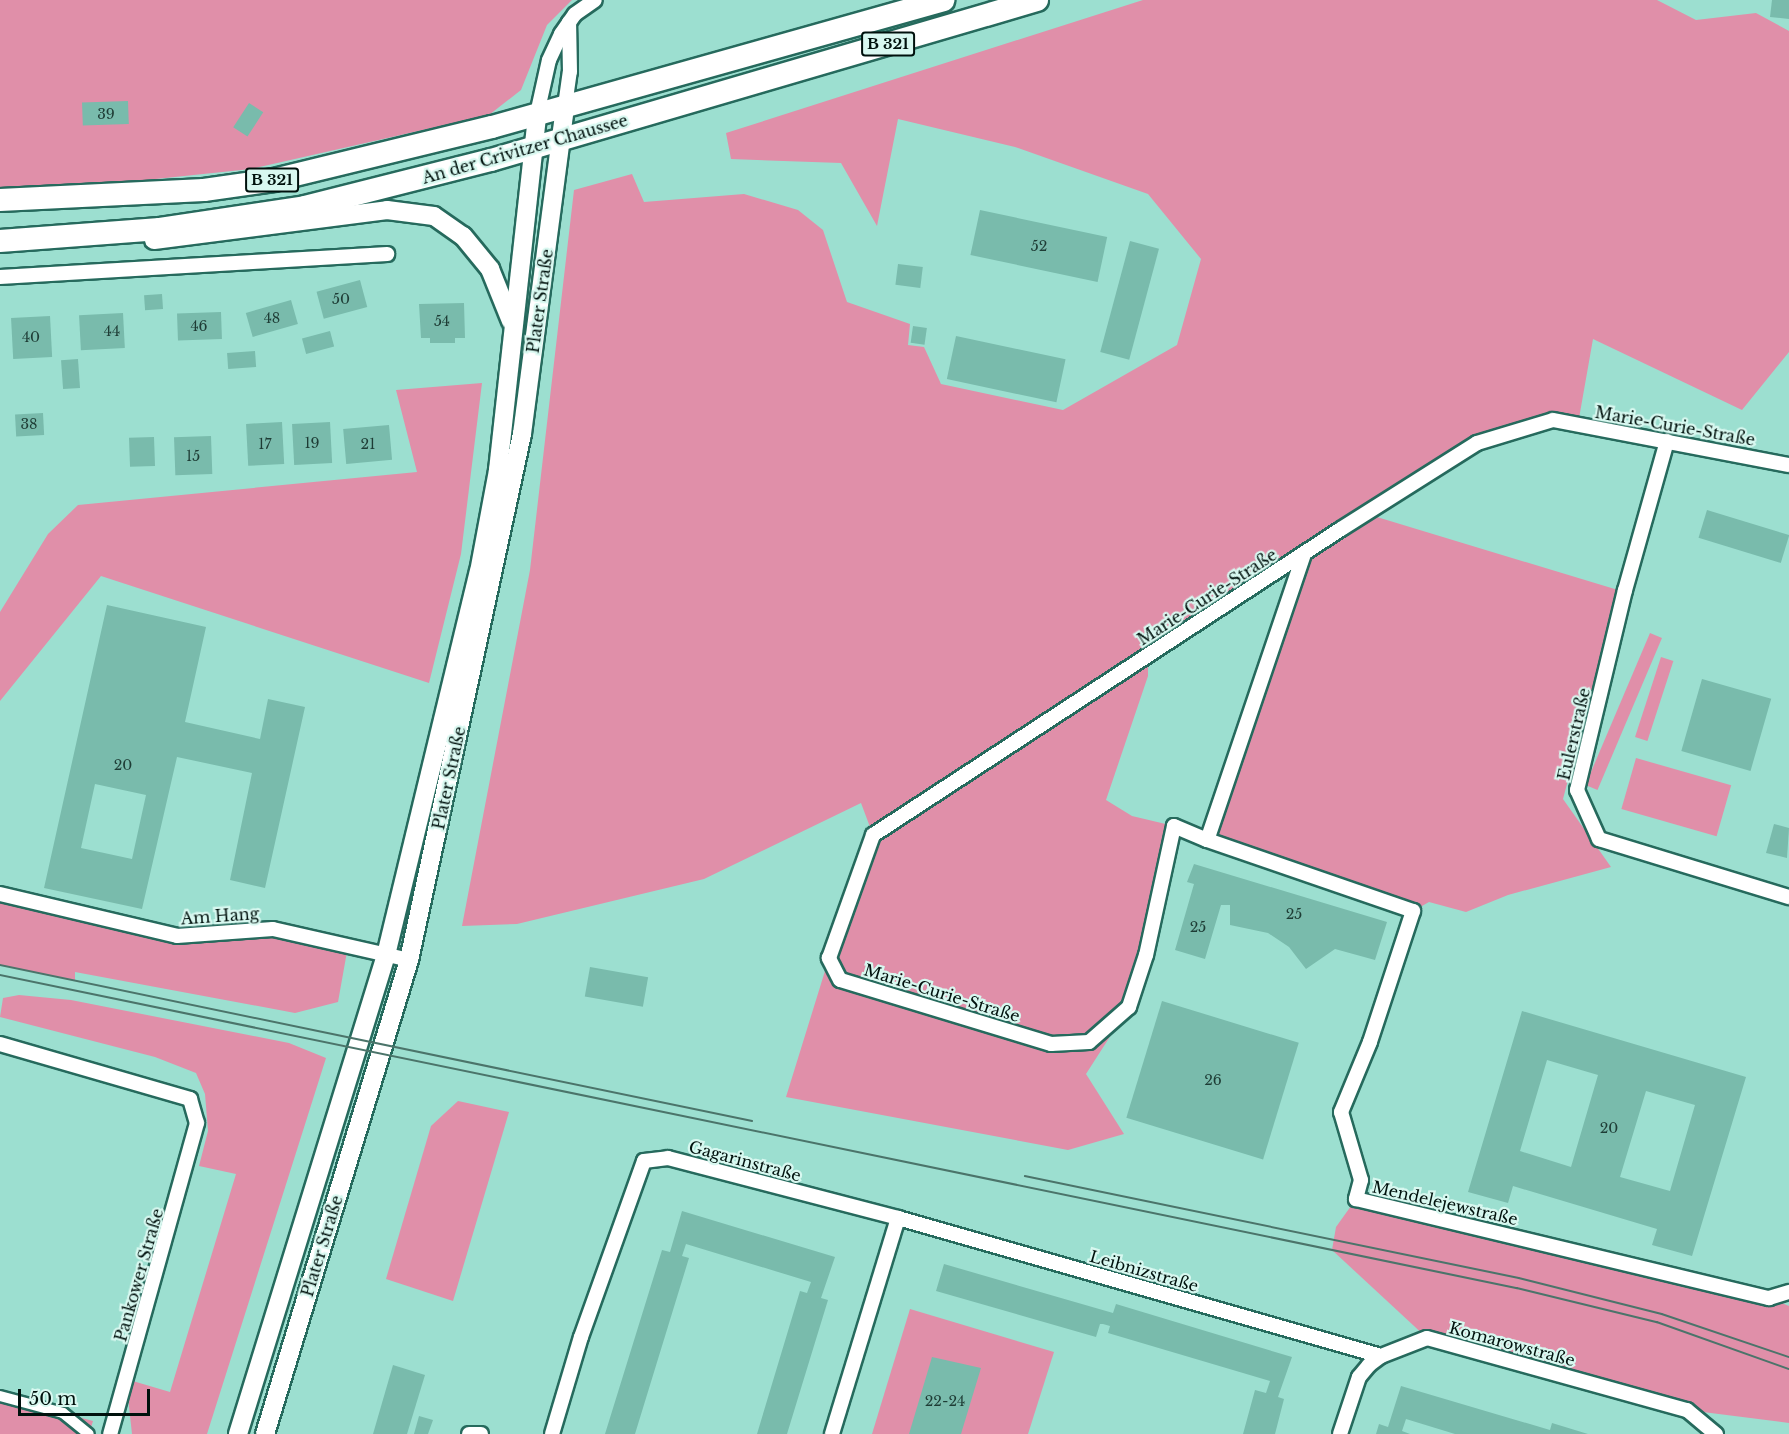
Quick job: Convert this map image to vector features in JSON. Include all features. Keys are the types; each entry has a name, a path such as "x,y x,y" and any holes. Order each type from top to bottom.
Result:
{"main road":[{"name":"An der Crivitzer Chaussee","path":"0,200 204,190 264,182 537,114 943,0"},
{"name":"An der Crivitzer Chaussee","path":"0,241 236,220 402,184 1038,0"}],"street":[{"path":"537,114 549,60 568,22 595,0"},
{"path":"565,106 570,62 568,22"},
{"name":"Plater Straße","path":"265,1434 409,960 522,434 565,106"},
{"name":"Plater Straße","path":"238,1434 386,955 478,572 498,470 537,114"},
{"name":"B 321","path":"24,240 82,244 133,241 387,210 410,212 450,224 469,242 490,269 514,328"},
{"path":"0,277 387,254"},
{"name":"Marie-Curie-Straße","path":"1304,554 1207,840 1174,826 1146,955 1129,1007 1089,1042 1051,1044 840,980 829,958 873,835 1304,554 1477,443 1553,420 1789,465"},
{"name":"Eulerstraße","path":"1667,441 1625,590 1577,790 1599,839 1789,897"},
{"name":"Mendelejewstraße","path":"1207,840 1413,911 1370,1042 1341,1112 1361,1180 1356,1199 1769,1298 1789,1292"},
{"name":"Am Hang","path":"0,894 177,936 273,929 409,960"},
{"name":"Pankower Straße","path":"0,1044 190,1098 197,1123 110,1434"},
{"name":"Gagarinstraße","path":"552,1434 581,1337 645,1161 668,1158 898,1218"},
{"path":"832,1434 898,1218"},
{"name":"Leibnizstraße","path":"898,1218 1381,1356"},
{"name":"Komarowstraße","path":"1340,1434 1359,1377 1381,1356 1427,1338 1687,1410 1716,1434"},
{"path":"0,1396 63,1413 89,1434"},
{"path":"468,1434 481,1434"}],"shaded area":[{"path":"0,0 572,0 547,25 521,90 489,115 251,169 89,186 0,190"},
{"path":"1143,0 1657,0 1696,20 1756,13 1789,31 1789,352 1742,410 1593,339 1578,424 1553,420 1477,443 1367,514 1618,590 1563,799 1611,867 1508,895 1466,912 1429,902 1413,911 1207,840 1303,556 1148,656 1148,676 1106,800 1132,816 1174,826 1129,1007 1086,1074 1124,1134 1068,1150 786,1097 829,958 873,835 861,803 704,879 517,924 462,926 530,570 574,190 632,174 644,202 744,194 798,210 823,230 847,302 910,324 908,345 924,347 941,384 1063,410 1177,345 1201,259 1148,194 1015,147 898,119 877,226 841,163 731,159 726,133"},
{"path":"482,383 461,554 429,683 101,576 0,701 0,612 48,534 78,505 417,472 396,390"},
{"path":"1650,633 1662,638 1597,790 1586,785"},
{"path":"1661,657 1673,661 1647,741 1635,737"},
{"path":"1636,758 1731,785 1717,836 1621,809"},
{"path":"0,894 177,936 273,929 348,946 338,1002 295,1013 75,972 75,980 0,965"},
{"path":"19,995 71,1000 289,1043 326,1058 207,1434 132,1434 126,1379 170,1392 236,1174 199,1166 208,1131 205,1094 196,1073 155,1057 0,1017 3,998"},
{"path":"458,1101 509,1112 453,1301 386,1279 431,1126"},
{"path":"1356,1199 1769,1298 1789,1306 1789,1423 1687,1410 1427,1338 1332,1250 1336,1227"},
{"path":"910,1309 1054,1352 1028,1434 872,1434"},
{"path":"0,1396 93,1421 89,1434 0,1434"}],"building":[{"path":"1772,0 1789,0 1789,19 1770,17"},
{"path":"128,101 129,124 83,126 82,103"},
{"path":"249,103 263,112 247,137 233,127"},
{"path":"980,210 1107,237 1098,282 970,255"},
{"path":"1130,241 1159,249 1129,360 1100,352"},
{"path":"898,264 923,267 920,288 895,285"},
{"path":"360,280 367,307 324,319 317,292"},
{"path":"162,294 163,309 145,310 144,295"},
{"path":"291,300 298,324 253,337 246,313"},
{"path":"464,303 465,338 455,338 455,343 430,343 430,338 421,338 419,304"},
{"path":"221,312 222,339 178,341 177,314"},
{"path":"123,313 125,348 81,350 79,315"},
{"path":"50,316 52,357 13,359 11,318"},
{"path":"913,326 927,328 924,345 911,343"},
{"path":"330,331 334,346 306,354 302,339"},
{"path":"956,336 1066,359 1056,402 947,379"},
{"path":"255,351 256,367 228,369 227,353"},
{"path":"78,359 80,388 63,389 61,360"},
{"path":"43,413 44,435 16,436 15,414"},
{"path":"282,422 284,464 248,466 246,424"},
{"path":"330,422 332,463 294,465 292,424"},
{"path":"389,425 392,460 346,464 343,429"},
{"path":"211,436 212,474 175,475 174,437"},
{"path":"154,437 155,466 130,467 129,438"},
{"path":"1707,510 1789,535 1781,563 1699,538"},
{"path":"107,605 206,627 185,722 260,739 268,699 305,707 265,888 230,880 252,773 177,757 142,909 44,888","holes":["95,784 146,795 132,859 81,848"]},
{"path":"1702,679 1771,699 1751,771 1681,751"},
{"path":"1774,824 1789,828 1787,858 1766,853"},
{"path":"1194,864 1387,922 1375,960 1335,949 1306,969 1289,947 1268,933 1230,925 1230,905 1221,905 1205,959 1175,950 1194,884 1187,882"},
{"path":"590,967 648,977 643,1007 585,997"},
{"path":"1162,1001 1299,1043 1263,1159 1126,1118"},
{"path":"1522,1011 1746,1077 1692,1256 1652,1245 1657,1229 1513,1186 1508,1203 1468,1192","holes":["1547,1060 1598,1075 1571,1167 1520,1151","1646,1091 1695,1105 1670,1191 1620,1177"]},
{"path":"682,1211 835,1257 821,1298 828,1300 787,1434 757,1434 800,1291 807,1293 811,1282 686,1244 682,1256 689,1258 635,1434 605,1434 662,1250 670,1252"},
{"path":"944,1264 1113,1313 1116,1304 1292,1357 1278,1397 1284,1399 1275,1434 1243,1434 1255,1390 1266,1393 1270,1381 1108,1333 1110,1326 1103,1324 1100,1324 1096,1337 936,1291"},
{"path":"932,1357 981,1368 961,1434 909,1434"},
{"path":"393,1365 425,1375 407,1434 373,1434"},
{"path":"1401,1386 1550,1430 1552,1423 1588,1434 1455,1434 1406,1419 1402,1431 1410,1434 1376,1434 1379,1424 1388,1427"},
{"path":"419,1416 433,1420 428,1434 414,1434"}],"tram line":[{"path":"0,965 752,1121"},
{"path":"0,975 1517,1288 1657,1322 1789,1369"},
{"path":"1025,1176 1519,1278 1662,1314 1789,1357"}]}
